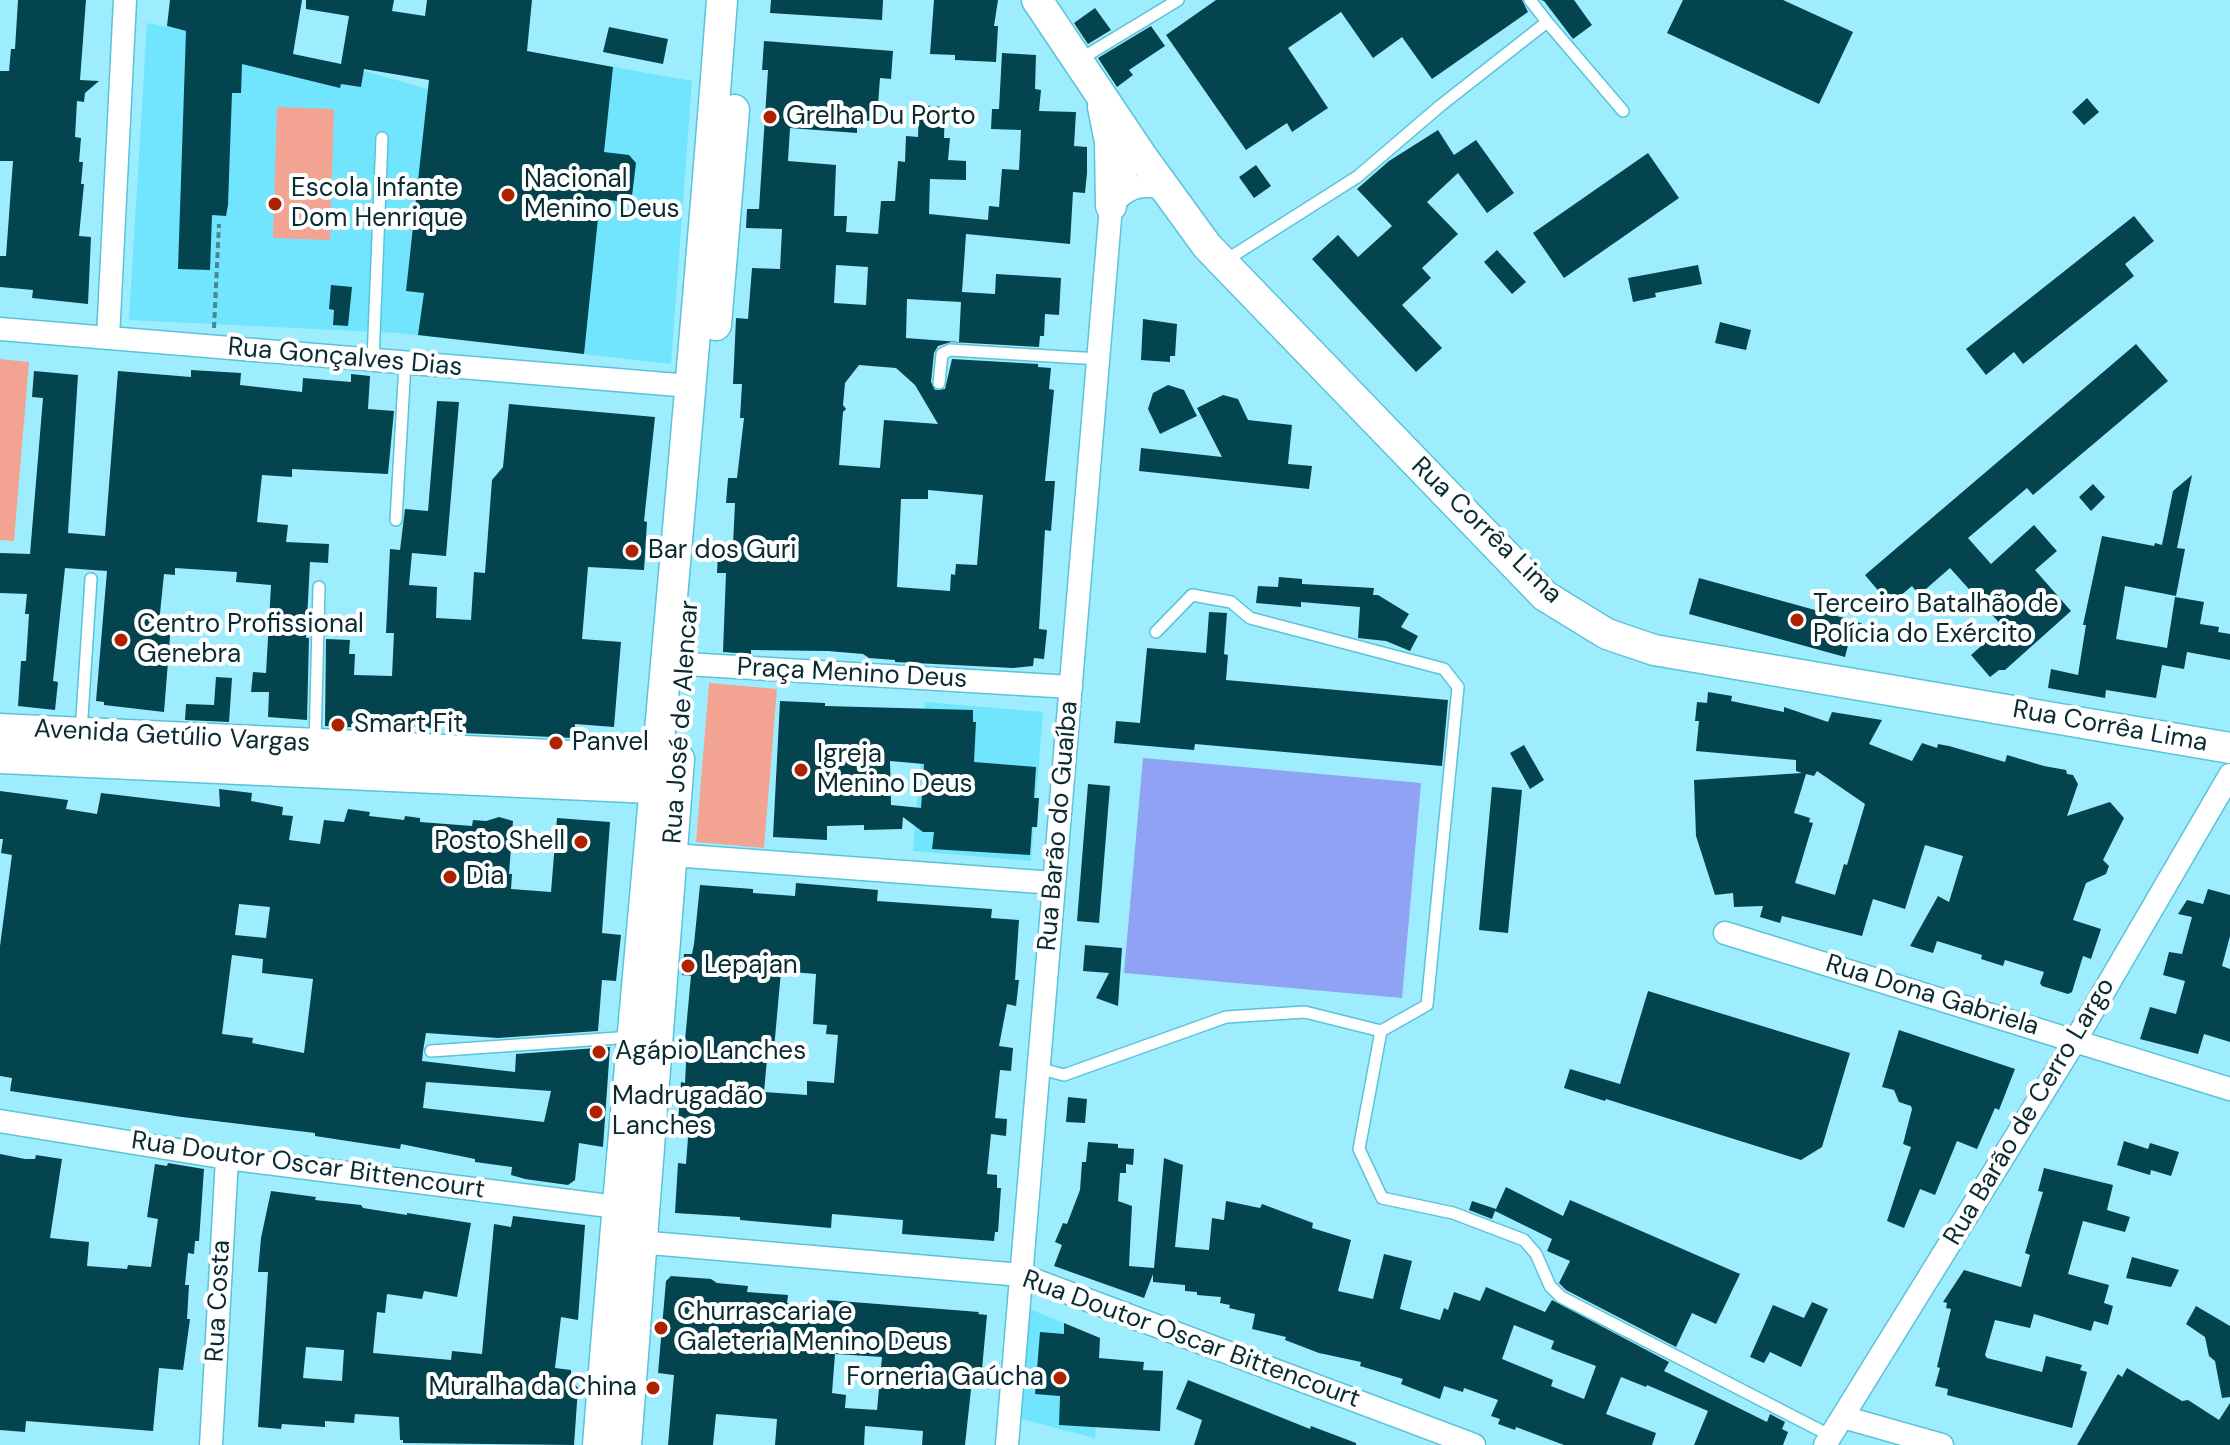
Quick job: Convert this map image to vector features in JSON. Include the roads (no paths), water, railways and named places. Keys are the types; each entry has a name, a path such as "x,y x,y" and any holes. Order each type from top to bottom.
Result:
{"main road":[{"name":"Rua José de Alencar","path":"598,1445 628,1241 672,855 668,775 670,613 722,0"},
{"name":"Rua José de Alencar","path":"626,1445 628,1241 617,1207 633,1037 686,664 743,0"},
{"name":"Rua Corrêa Lima","path":"1037,0 1143,158 1207,246 1545,596 1607,634 1654,650 2230,748"},
{"path":"1085,72 1107,122 1111,206"},
{"path":"715,95 730,166"},
{"path":"707,435 690,386 714,348"},
{"name":"Avenida Getúlio Vargas","path":"0,729 315,744 668,775"},
{"name":"Avenida Getúlio Vargas","path":"0,758 668,775"}],"street":[{"path":"108,338 125,0"},
{"name":"Rua Barão do Guaíba","path":"1007,1445 1111,206 1121,173 1143,158"},
{"path":"1111,206 1123,191 1136,186 1165,188"},
{"name":"Rua Gonçalves Dias","path":"0,329 690,386"},
{"path":"670,613 675,641 686,664"},
{"name":"Praça Menino Deus","path":"686,664 1071,687"},
{"name":"Rua Barão de Cerro Largo","path":"1833,1433 2075,1041 2230,775"},
{"path":"672,855 1054,883"},
{"name":"Rua Dona Gabriela","path":"1725,933 2230,1089"},
{"name":"Rua Doutor Oscar Bittencourt","path":"0,1121 227,1158 617,1207"},
{"name":"Rua Costa","path":"211,1445 227,1158"},
{"name":"Rua Doutor Oscar Bittencourt","path":"628,1241 1021,1275 1474,1445"},
{"path":"1833,1433 1942,1445"}],"lane":[{"path":"1085,72 1178,0"},
{"path":"1530,0 1623,111"},
{"path":"1223,262 1357,177 1440,106 1547,22"},
{"path":"373,360 382,138"},
{"path":"939,383 942,354 950,350 1099,359"},
{"path":"396,520 405,363"},
{"path":"81,733 91,579"},
{"path":"315,744 319,587"},
{"path":"1038,1068 1064,1075 1226,1017 1305,1012 1381,1031 1427,1005 1458,687 1444,669 1250,618 1231,602 1192,595 1156,632"},
{"path":"1381,1031 1359,1149 1382,1198 1453,1213 1524,1240 1536,1254 1550,1286 1561,1297 1833,1433"},
{"path":"431,1051 633,1037"}],"place":[{"name":"Grelha Du Porto","path":"770,117"},
{"name":"Nacional Menino Deus","path":"508,195"},
{"name":"Escola Infante Dom Henrique","path":"275,204"},
{"name":"Bar dos Guri","path":"632,551"},
{"name":"Terceiro Batalhão de Polícia do Exército","path":"1797,620"},
{"name":"Centro Profissional Genebra","path":"121,640"},
{"name":"Smart Fit","path":"338,725"},
{"name":"Panvel","path":"556,743"},
{"name":"Igreja Menino Deus","path":"801,770"},
{"name":"Posto Shell","path":"581,842"},
{"name":"Dia","path":"450,877"},
{"name":"Lepajan","path":"688,966"},
{"name":"Agápio Lanches","path":"599,1052"},
{"name":"Madrugadão Lanches","path":"596,1112"},
{"name":"Churrascaria e Galeteria Menino Deus","path":"661,1328"},
{"name":"Forneria Gaúcha","path":"1060,1378"},
{"name":"Muralha da China","path":"653,1388"}]}
